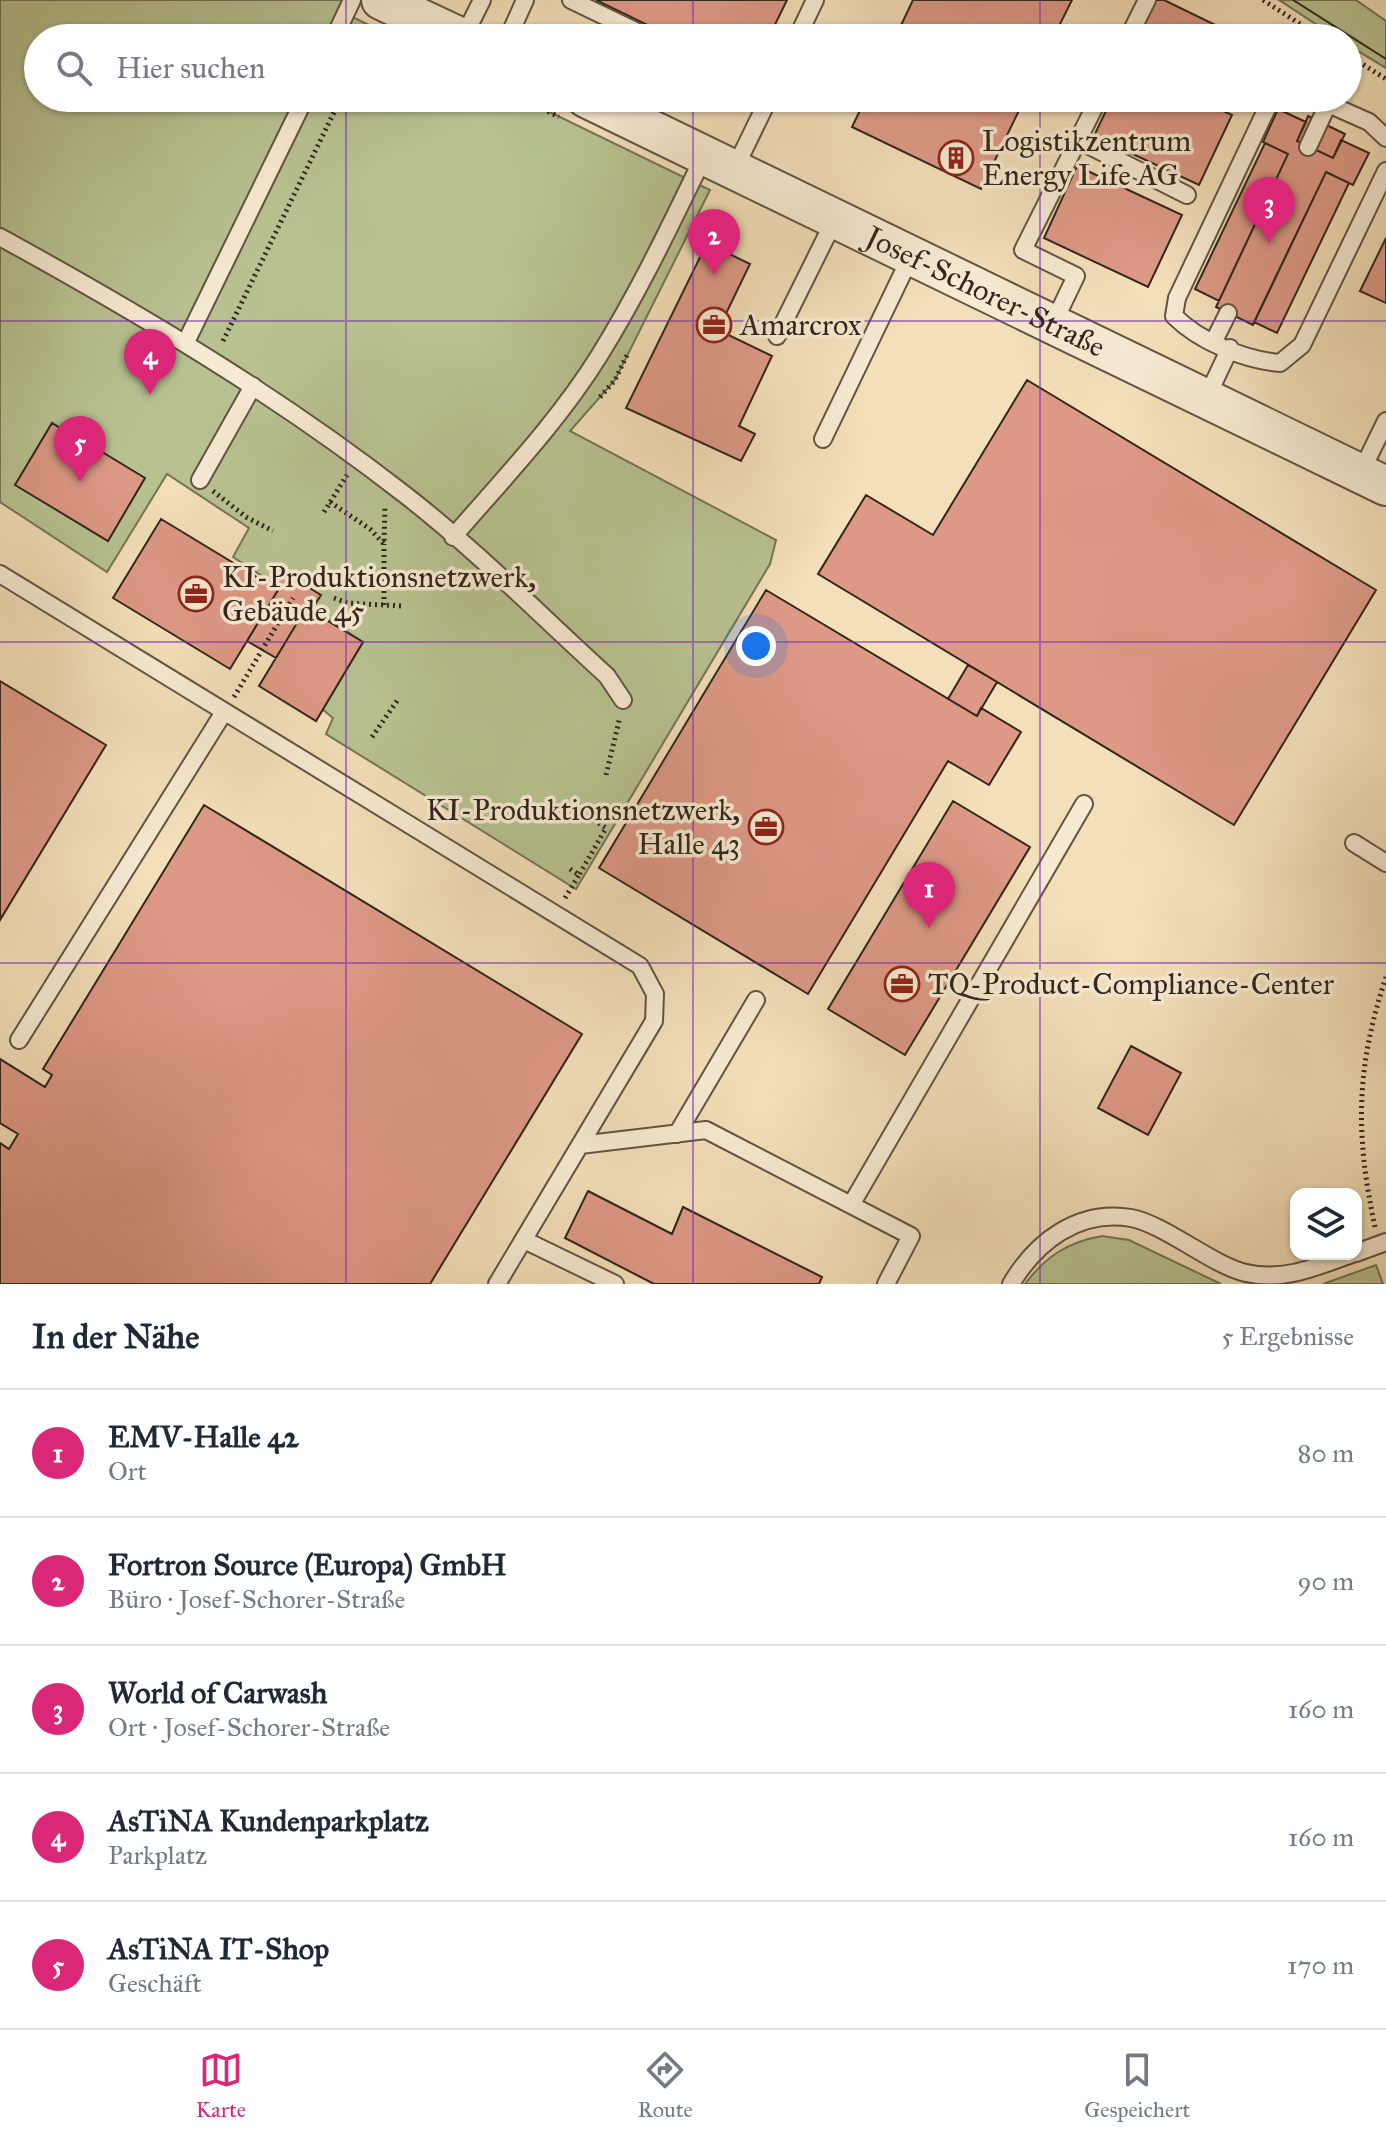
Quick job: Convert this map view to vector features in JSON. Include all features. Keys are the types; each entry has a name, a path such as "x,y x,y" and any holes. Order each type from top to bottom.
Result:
{"street":[{"path":"381,0 432,24"},
{"name":"Josef-Schorer-Straße","path":"615,112 1373,480"}],"lane":[{"path":"341,24 352,0"},
{"path":"469,24 482,0"},
{"path":"514,24 525,0"},
{"path":"571,0 621,24"},
{"path":"804,24 815,0"},
{"path":"1135,24 1147,0"},
{"path":"186,342 298,112"},
{"path":"453,537 553,420 598,359 638,289 719,163 758,112"},
{"path":"1053,324 1076,276 1023,250 1092,112"},
{"path":"1265,112 1177,298 1174,316 1186,328 1256,361 1280,363 1302,345 1386,171"},
{"path":"1308,147 1319,112"},
{"path":"1347,112 1369,122 1386,138"},
{"path":"1078,140 1187,195"},
{"path":"777,336 835,219"},
{"path":"0,237 186,342 394,486 607,676 623,700"},
{"path":"823,439 911,256"},
{"path":"1206,399 1228,313"},
{"path":"200,480 253,386"},
{"path":"1373,480 1386,421"},
{"path":"0,574 640,966 655,994 654,1021 497,1284"},
{"path":"19,1040 224,712"},
{"path":"851,1205 1084,804"},
{"path":"1354,843 1386,863"},
{"path":"677,1134 756,1000"},
{"path":"580,1145 706,1130 911,1236 886,1284"},
{"path":"1011,1284 1035,1249 1058,1231 1083,1221 1131,1218 1246,1273 1289,1276 1334,1260"},
{"path":"524,1240 615,1284"},
{"path":"1362,1251 1383,1244"}],"path":[{"path":"1263,0 1300,24"},
{"path":"1362,64 1386,79"},
{"path":"223,341 334,112"},
{"path":"324,512 346,477 356,485"},
{"path":"200,480 246,517 273,531"},
{"path":"377,499 387,507 384,605"},
{"path":"330,502 370,529 384,544"},
{"path":"224,712 293,598"},
{"path":"334,598 347,603 402,606"},
{"path":"372,737 399,698"},
{"path":"606,775 623,700"},
{"path":"570,869 579,875 606,828 584,814"},
{"path":"1383,1244 1364,1177 1359,1115 1369,1029 1386,977"}],"green space":[{"path":"0,0 352,0 346,14 367,24 24,24 24,112 550,112 710,190 615,380 570,431 776,540 770,564 576,889 326,734 333,718 322,709 363,642 233,557 249,528 167,474 107,572 0,502"},
{"path":"1279,0 1356,0 1386,21 1386,68 1362,53 1362,24 1316,24"},
{"path":"1102,1236 1129,1240 1221,1284 1025,1284 1059,1252"},
{"path":"1376,1265 1383,1284 1323,1284"}],"building":[{"path":"596,0 787,0 775,24 645,24"},
{"name":"Logistikzentrum Energy Life AG","path":"913,0 1072,0 1060,24 902,24"},
{"path":"1156,0 1164,0 1213,24 1144,24"},
{"name":"Logistikzentrum Energy Life AG","path":"859,112 1018,112 981,189 852,127"},
{"path":"1105,112 1225,112 1232,115 1199,185 1094,136"},
{"path":"1277,112 1284,112 1306,122 1297,141 1333,158 1341,140 1369,153 1353,185 1326,172 1253,325 1216,307 1288,154 1263,142"},
{"path":"1308,116 1345,134 1333,158 1297,141"},
{"path":"1265,143 1288,154 1219,301 1195,289"},
{"path":"1077,166 1182,215 1148,287 1044,238"},
{"path":"1326,172 1349,183 1277,333 1254,322"},
{"path":"1386,238 1386,303 1360,291"},
{"path":"707,243 750,264 718,330 772,356 739,426 755,434 741,461 626,408"},
{"path":"1027,380 1376,590 1234,825 818,574 866,495 933,535"},
{"path":"74,422 94,435 89,444 145,478 108,541 15,485 52,423 68,433"},
{"name":"KI-Produktionsnetzwerk, Gebäude 45","path":"161,519 278,590 230,669 113,598"},
{"path":"283,572 321,595 311,611 306,608 276,658 247,641 278,590 274,588"},
{"name":"KI-Produktionsnetzwerk, Halle 43","path":"766,590 977,716 981,708 1021,732 989,785 948,761 808,994 599,868"},
{"path":"306,608 363,642 316,721 259,686"},
{"path":"968,665 997,682 977,716 948,699"},
{"path":"0,681 106,745 0,920"},
{"path":"953,801 1030,847 905,1055 828,1009"},
{"path":"204,805 582,1034 430,1284 0,1284 0,1143 9,1149 18,1134 0,1123 0,1059 45,1087 52,1075 43,1069"},
{"path":"1131,1046 1181,1073 1148,1135 1098,1108"},
{"path":"588,1191 672,1234 683,1207 822,1277 819,1284 654,1284 565,1238"}],"tram line":[{"path":"1293,0 1331,24"},
{"path":"1362,44 1386,59"}],"place":[{"name":"Logistikzentrum Energy Life AG","path":"956,158"},
{"name":"World of Carwash","path":"1269,243"},
{"name":"Fortron Source (Europa) GmbH","path":"714,275"},
{"name":"Amarcrox","path":"714,325"},
{"name":"AsTiNA Kundenparkplatz","path":"150,395"},
{"name":"AsTiNA IT-Shop","path":"80,482"},
{"name":"KI-Produktionsnetzwerk, Gebäude 45","path":"196,594"},
{"name":"KI-Produktionsnetzwerk, Halle 43","path":"766,827"},
{"name":"EMV-Halle 42","path":"929,928"},
{"name":"TQ-Product-Compliance-Center","path":"902,984"}]}
